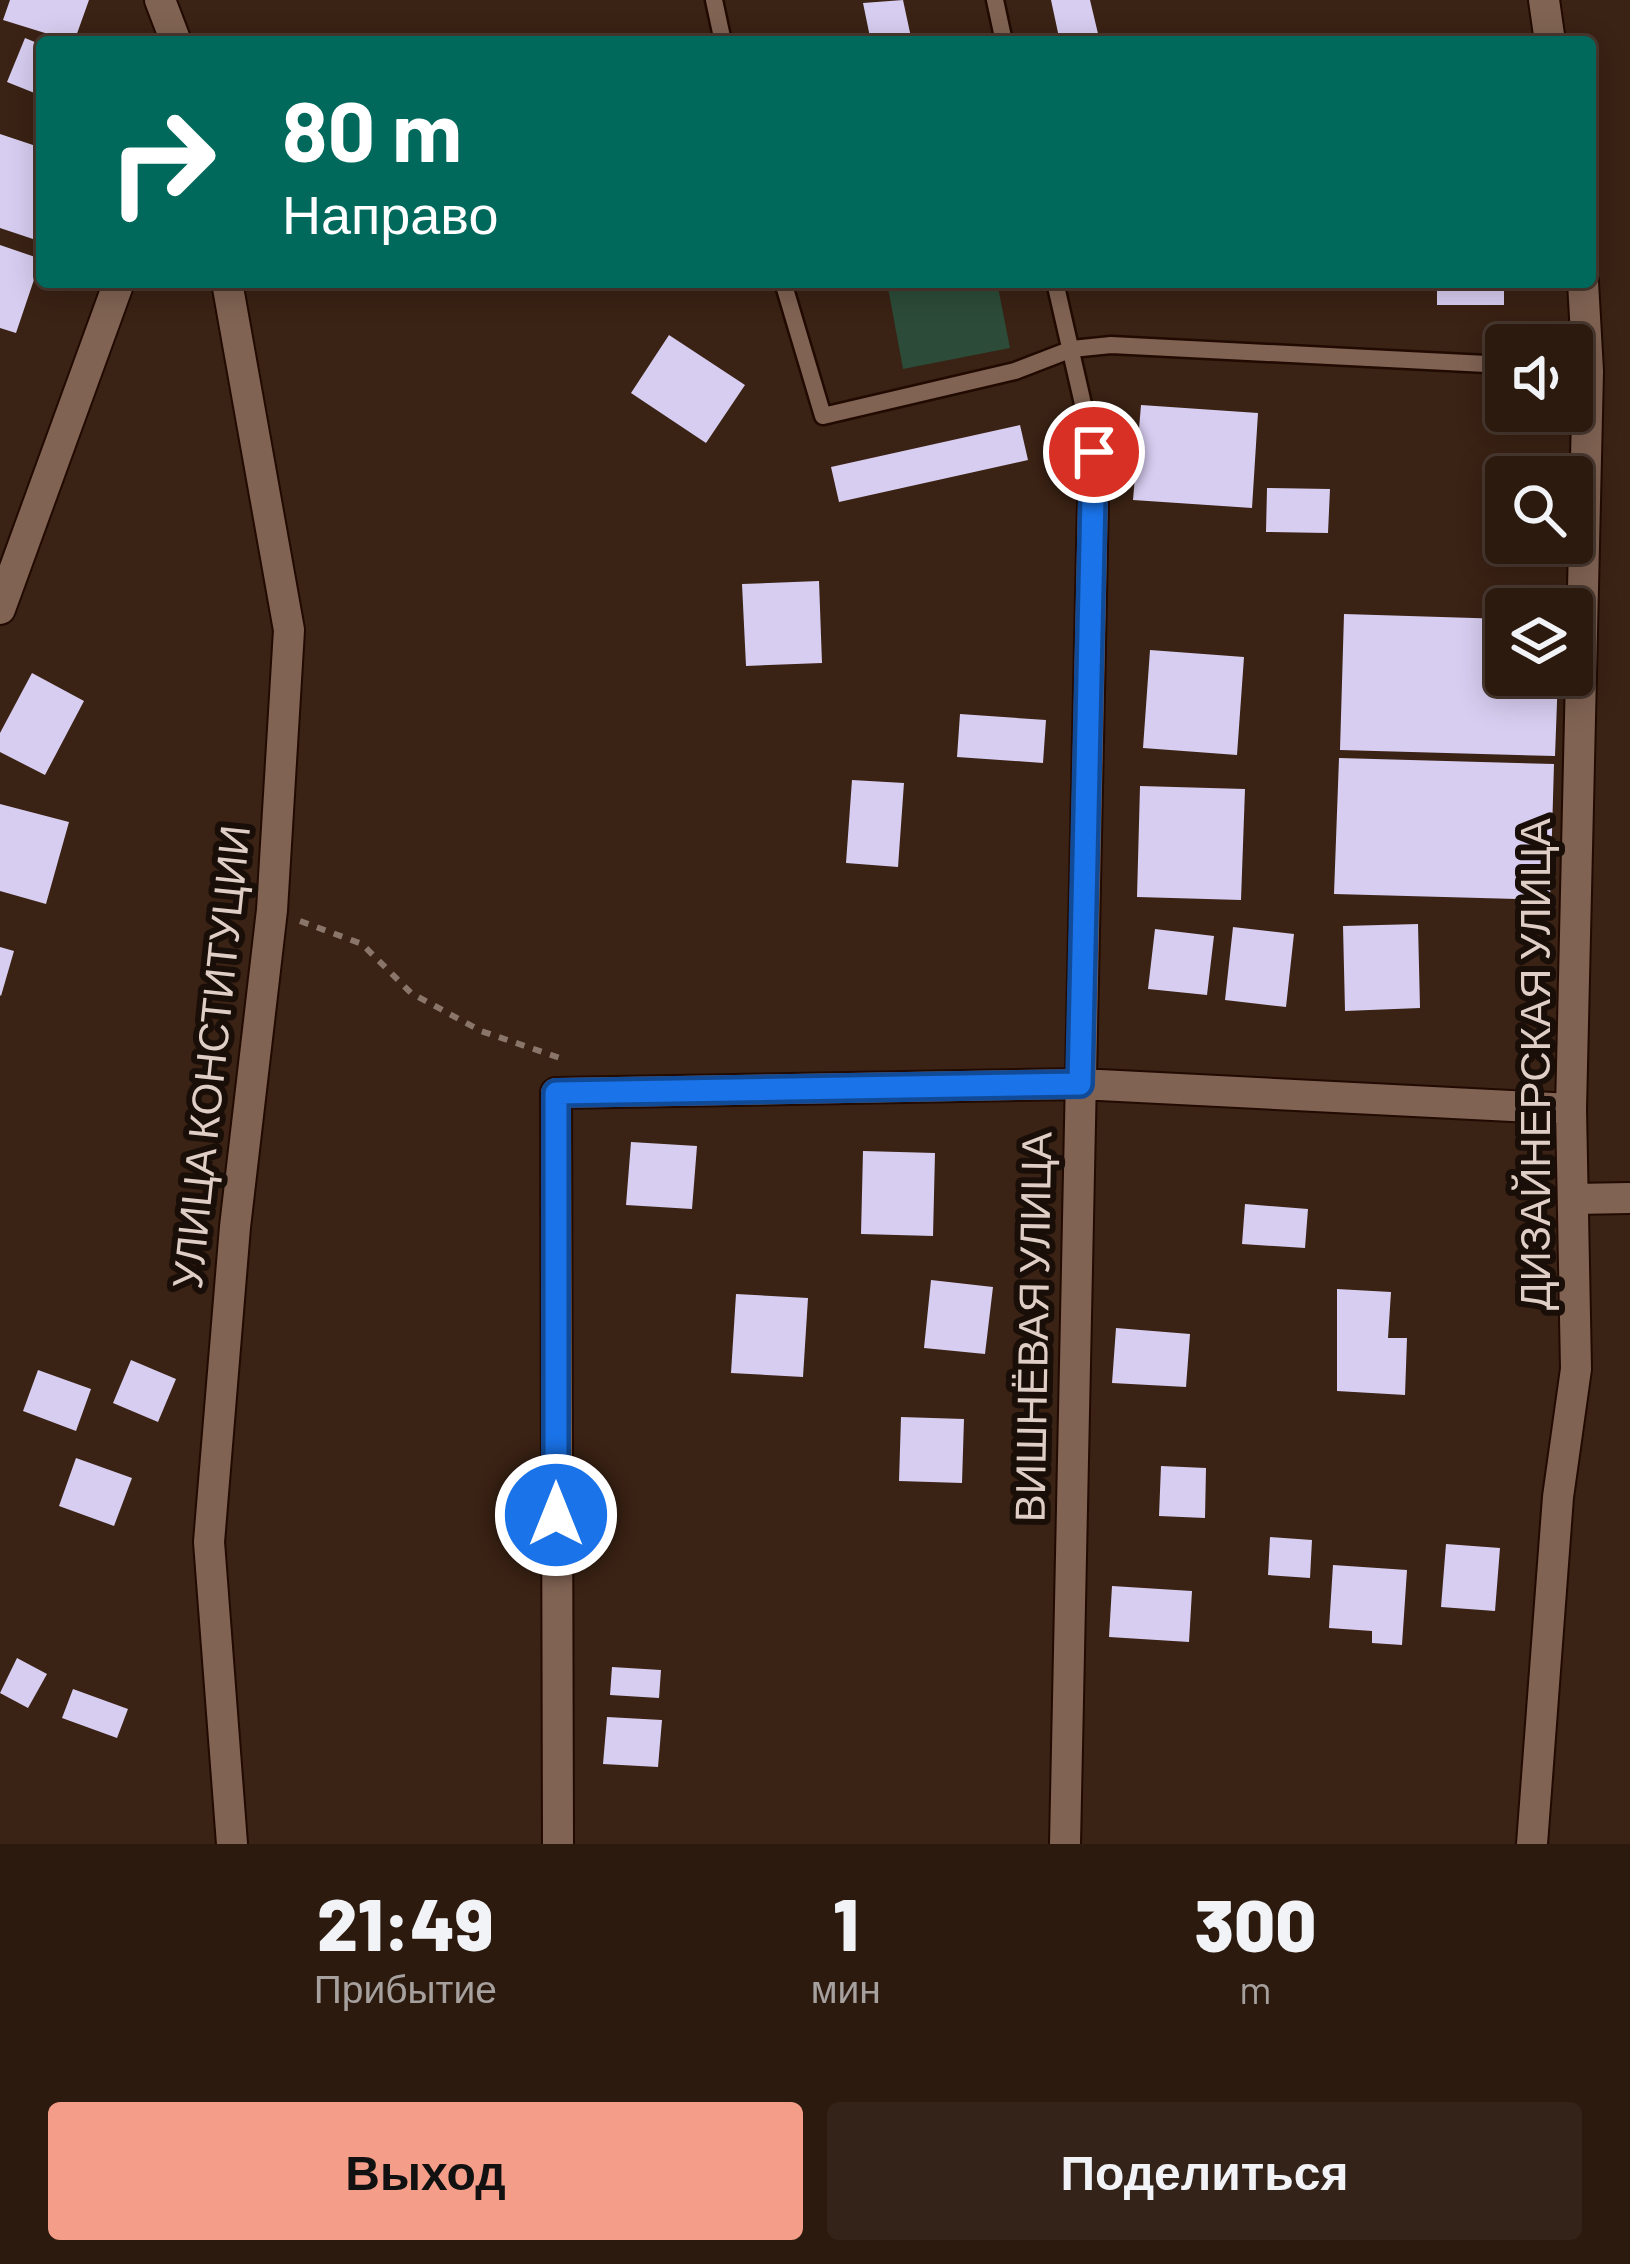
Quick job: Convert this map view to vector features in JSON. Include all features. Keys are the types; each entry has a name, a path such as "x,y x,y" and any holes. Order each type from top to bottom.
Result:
{"street":[{"path":"160,0 174,36"},
{"path":"1544,0 1549,36"},
{"path":"0,609 117,288"},
{"name":"УЛИЦА КОНСТИТУЦИИ","path":"228,288 289,630 272,910 235,1227 209,1542 232,1844"},
{"name":"ДИЗАЙНЕРСКАЯ УЛИЦА","path":"1582,324 1583,288"},
{"name":"ДИЗАЙНЕРСКАЯ УЛИЦА","path":"1532,1844 1558,1497 1576,1369 1571,1109 1579,432"},
{"name":"ВИШНЁВАЯ УЛИЦА","path":"1065,1844 1094,452"},
{"path":"557,1843 556,1093 1080,1084 1571,1109"},
{"path":"1573,1198 1630,1198"}],"lane":[{"path":"714,0 722,36"},
{"path":"995,0 1003,36"},
{"path":"785,288 823,416 1015,371 1072,349 1111,345 1485,364"},
{"path":"1056,288 1094,452"}],"path":[{"path":"272,910 362,944 411,993 481,1031 567,1061 597,1093"}],"green space":[{"path":"888,288 998,288 1010,348 903,369"}],"building":[{"path":"10,0 89,0 76,36 55,36 3,20"},
{"path":"903,0 911,36 870,36 863,3"},
{"path":"1051,0 1090,0 1099,36 1059,36"},
{"path":"25,38 36,43 36,94 7,82"},
{"path":"0,134 36,146 36,240 0,228"},
{"path":"0,245 36,257 36,274 16,333 0,328"},
{"path":"1437,288 1504,288 1504,305 1437,305"},
{"path":"669,335 745,385 706,443 631,393"},
{"path":"1141,405 1258,413 1252,508 1133,500"},
{"path":"1020,425 1028,460 839,502 831,467"},
{"path":"1267,488 1330,489 1328,533 1266,532"},
{"path":"819,581 822,663 746,666 742,584"},
{"path":"1344,614 1485,618 1485,696 1557,696 1555,756 1340,750"},
{"path":"1150,650 1244,657 1237,755 1143,748"},
{"path":"32,673 84,701 45,775 0,752 0,733"},
{"path":"960,714 1046,720 1043,763 957,757"},
{"path":"1339,758 1554,764 1550,900 1334,894"},
{"path":"852,780 904,783 898,867 846,863"},
{"path":"1140,786 1245,789 1241,900 1137,897"},
{"path":"0,804 69,822 46,904 0,891"},
{"path":"1418,924 1420,1008 1345,1011 1343,926"},
{"path":"1233,927 1294,934 1286,1007 1225,1000"},
{"path":"1155,929 1214,936 1207,995 1148,989"},
{"path":"0,947 14,951 1,996 0,995"},
{"path":"631,1142 697,1146 692,1209 626,1205"},
{"path":"863,1151 935,1153 933,1236 861,1234"},
{"path":"1245,1204 1308,1209 1305,1248 1242,1244"},
{"path":"931,1280 993,1287 985,1354 924,1348"},
{"path":"1337,1289 1391,1292 1388,1338 1407,1338 1405,1395 1337,1391"},
{"path":"736,1294 808,1298 803,1377 731,1373"},
{"path":"1116,1328 1190,1334 1186,1387 1112,1383"},
{"path":"131,1360 176,1379 158,1422 113,1403"},
{"path":"38,1370 91,1389 76,1431 23,1411"},
{"path":"901,1417 964,1419 962,1483 899,1481"},
{"path":"76,1458 132,1478 114,1526 59,1506"},
{"path":"1161,1466 1206,1468 1205,1518 1159,1516"},
{"path":"1270,1537 1312,1540 1310,1578 1268,1575"},
{"path":"1446,1544 1500,1548 1495,1611 1441,1607"},
{"path":"1333,1565 1407,1570 1402,1645 1372,1643 1372,1631 1329,1628"},
{"path":"1112,1586 1192,1591 1189,1642 1109,1637"},
{"path":"17,1658 47,1674 28,1708 0,1693"},
{"path":"612,1667 661,1670 659,1698 610,1695"},
{"path":"73,1689 128,1709 117,1738 62,1718"},
{"path":"607,1717 662,1720 658,1767 603,1764"}],"route":[{"path":"556,1515 556,1093 1080,1084 1094,452"}]}
